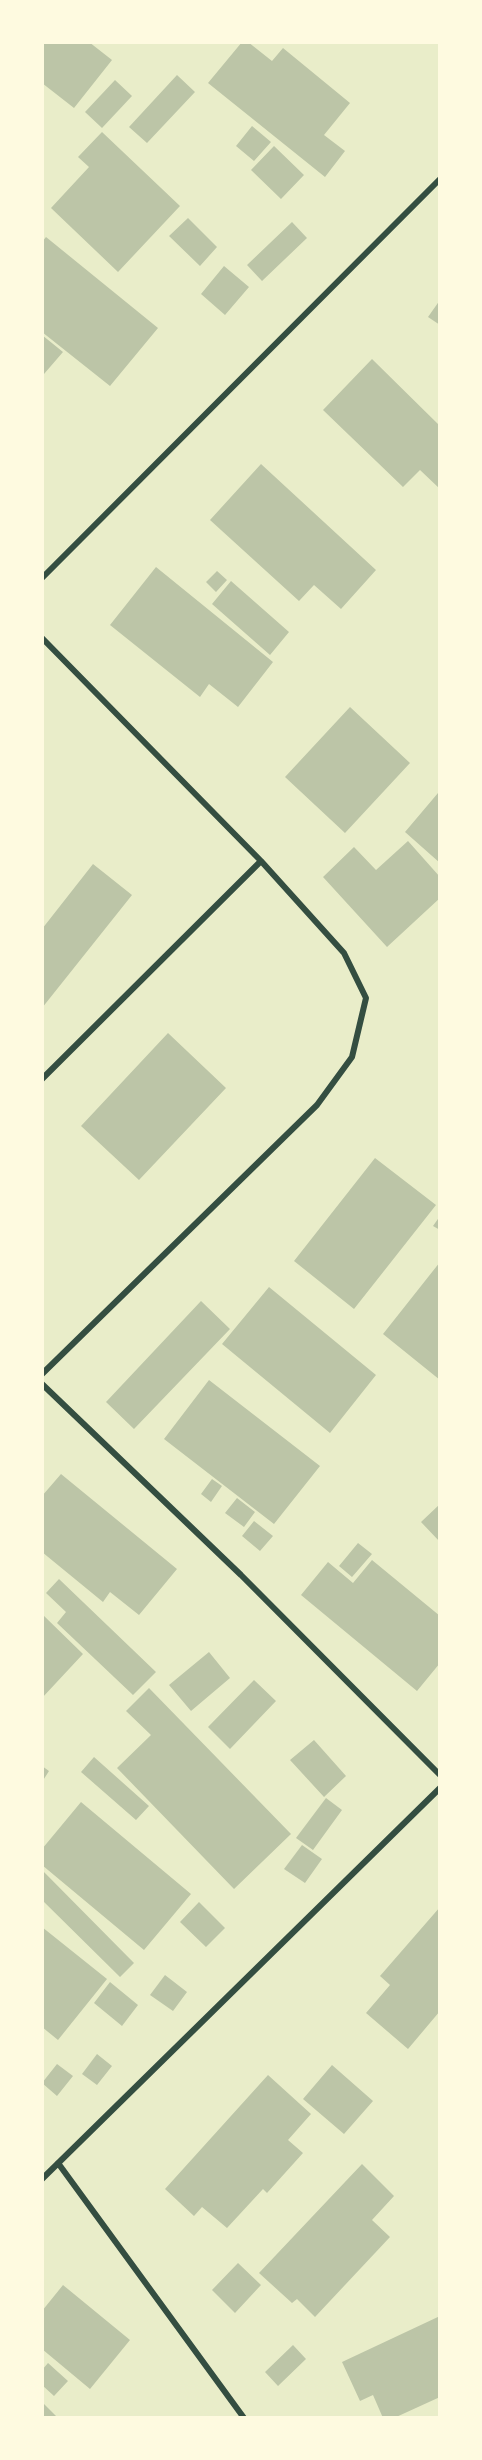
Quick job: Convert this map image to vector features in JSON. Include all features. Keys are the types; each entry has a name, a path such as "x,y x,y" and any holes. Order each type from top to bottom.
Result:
{"street":[{"path":"42,578 440,179"},
{"path":"42,638 261,861 344,953 366,998 352,1057 317,1105 42,1374"},
{"path":"42,1078 261,861"},
{"path":"42,1384 241,1575 440,1774"},
{"path":"42,2179 440,1788"},
{"path":"58,2163 244,2418"}],"building":[{"path":"42,42 89,42 112,60 74,108 42,83"},
{"path":"242,42 248,42 272,61 283,48 350,103 324,135 345,151 325,177 208,83"},
{"path":"177,75 195,92 147,143 129,127"},
{"path":"115,80 132,96 102,128 85,112"},
{"path":"252,126 271,142 254,161 236,146"},
{"path":"102,132 180,206 118,272 51,208 89,167 78,157"},
{"path":"274,146 304,175 281,199 251,170"},
{"path":"188,218 217,247 200,266 169,236"},
{"path":"292,222 307,238 262,281 247,265"},
{"path":"46,237 158,328 110,386 42,332 42,242"},
{"path":"224,266 249,287 225,315 201,294"},
{"path":"440,300 440,325 428,317"},
{"path":"42,335 63,352 44,374 42,372"},
{"path":"372,359 440,426 440,489 420,470 403,487 323,410"},
{"path":"261,464 376,570 341,609 314,585 299,601 210,520"},
{"path":"156,567 273,662 238,707 209,684 200,697 110,625"},
{"path":"217,571 227,580 216,592 206,582"},
{"path":"231,581 289,632 270,655 212,604"},
{"path":"350,707 410,763 345,833 285,777"},
{"path":"438,793 440,794 440,863 405,832"},
{"path":"408,841 440,877 440,898 387,947 323,877 354,847 376,870"},
{"path":"93,864 132,895 42,1008 42,929"},
{"path":"168,1033 226,1088 139,1180 81,1126"},
{"path":"375,1158 436,1205 354,1309 294,1261"},
{"path":"440,1216 440,1230 433,1226"},
{"path":"440,1262 440,1380 383,1334"},
{"path":"269,1287 376,1375 330,1433 222,1344"},
{"path":"201,1301 230,1329 134,1429 106,1402"},
{"path":"209,1380 320,1466 274,1524 164,1439"},
{"path":"61,1474 177,1569 139,1615 110,1592 103,1602 42,1552 42,1496"},
{"path":"212,1479 222,1486 211,1502 201,1494"},
{"path":"237,1498 255,1512 244,1527 225,1513"},
{"path":"440,1504 440,1542 421,1522"},
{"path":"254,1521 273,1536 260,1551 242,1536"},
{"path":"358,1543 372,1554 352,1577 339,1566"},
{"path":"372,1560 440,1616 440,1663 417,1691 301,1595 328,1562 353,1583"},
{"path":"59,1579 156,1672 133,1695 57,1623 66,1612 46,1593"},
{"path":"42,1614 83,1654 42,1698"},
{"path":"209,1652 230,1678 191,1711 169,1685"},
{"path":"254,1680 276,1701 230,1749 208,1727"},
{"path":"149,1688 291,1834 234,1889 117,1768 151,1735 126,1711"},
{"path":"314,1740 346,1776 324,1797 290,1760"},
{"path":"94,1757 149,1806 136,1820 81,1772"},
{"path":"42,1766 49,1771 42,1782"},
{"path":"326,1798 342,1810 313,1850 296,1838"},
{"path":"81,1802 191,1894 144,1950 42,1865 42,1849"},
{"path":"302,1845 322,1859 305,1883 284,1869"},
{"path":"42,1870 134,1963 120,1977 42,1900"},
{"path":"199,1902 225,1928 206,1947 180,1922"},
{"path":"440,1907 440,2011 408,2049 366,2013 390,1985 380,1976"},
{"path":"42,1927 107,1979 58,2040 42,2027"},
{"path":"165,1975 187,1992 173,2011 150,1995"},
{"path":"110,1982 138,2005 122,2026 94,2003"},
{"path":"97,2054 112,2066 97,2085 82,2074"},
{"path":"57,2064 73,2076 57,2096 42,2083"},
{"path":"332,2065 373,2101 344,2134 303,2099"},
{"path":"268,2075 311,2114 288,2140 303,2153 267,2193 263,2189 227,2228 202,2207 194,2216 165,2189"},
{"path":"362,2164 394,2196 372,2220 390,2237 315,2317 297,2299 292,2303 259,2273"},
{"path":"238,2263 261,2285 235,2313 212,2290"},
{"path":"63,2285 130,2340 90,2389 42,2349 42,2311"},
{"path":"440,2316 440,2397 394,2418 383,2418 373,2395 360,2401 342,2362"},
{"path":"293,2345 306,2359 278,2386 265,2372"},
{"path":"48,2363 68,2381 54,2396 42,2385 42,2370"},
{"path":"42,2402 58,2418 42,2418"}]}
